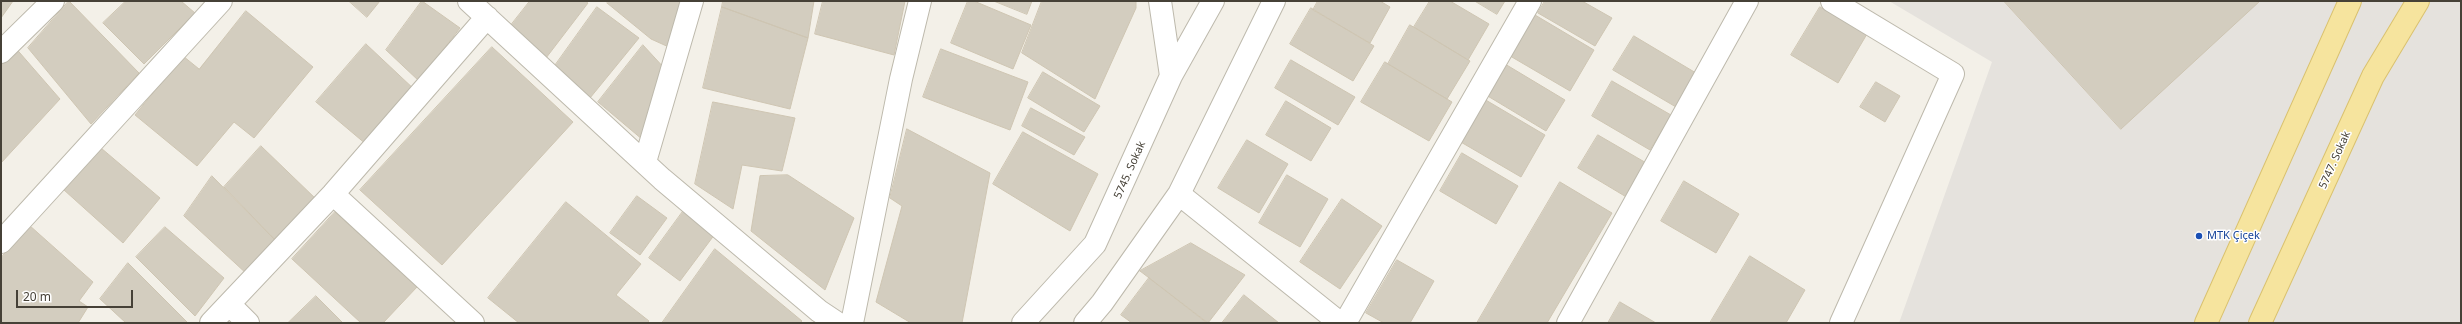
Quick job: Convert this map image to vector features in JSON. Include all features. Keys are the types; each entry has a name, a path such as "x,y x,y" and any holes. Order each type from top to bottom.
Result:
{"main road":[{"path":"2206,323 2350,1"},
{"name":"5747. Sokak","path":"2260,323 2373,76 2418,1"}],"street":[{"path":"1,52 53,1"},
{"path":"1,242 221,1"},
{"path":"469,1 645,162 813,306 837,323"},
{"path":"645,162 692,1"},
{"path":"852,323 901,79 920,1"},
{"path":"1160,1 1171,76"},
{"name":"5745. Sokak","path":"1023,323 1095,244 1171,76 1213,1"},
{"path":"1085,323 1102,303 1179,194 1274,1"},
{"path":"1345,323 1530,1"},
{"path":"1568,323 1747,1"},
{"path":"1832,1 1953,74 1841,323"},
{"path":"211,323 333,194 487,17"},
{"path":"333,194 473,323"},
{"path":"1179,194 1340,323"},
{"path":"229,304 248,323"}],"shaded area":[{"path":"1889,1 2461,1 2461,323 1899,323 1992,62"}],"building":[{"path":"1,1 13,1 1,18"},
{"path":"69,1 139,73 91,124 28,48"},
{"path":"126,1 181,1 195,13 144,64 103,23"},
{"path":"349,1 380,1 367,17"},
{"path":"422,1 460,28 419,81 386,50"},
{"path":"530,1 585,1 588,3 546,58 508,29"},
{"path":"609,1 683,1 671,48 651,39 607,3"},
{"path":"723,1 814,1 808,38 722,7"},
{"path":"823,1 905,1 894,55 815,34"},
{"path":"968,1 974,1 1031,25 1013,69 951,43"},
{"path":"994,1 1032,1 1027,14"},
{"path":"1042,1 1136,1 1136,8 1095,99 1022,53"},
{"path":"1318,1 1380,1 1390,7 1370,43 1313,10"},
{"path":"1430,1 1450,1 1489,24 1468,60 1414,27"},
{"path":"1475,1 1505,1 1497,14"},
{"path":"1545,1 1582,1 1612,18 1595,46 1538,13"},
{"path":"2004,1 2260,1 2121,129"},
{"path":"597,7 639,38 590,98 554,67"},
{"path":"722,7 808,38 790,109 703,88"},
{"path":"1820,7 1867,34 1838,83 1791,55"},
{"path":"1311,8 1374,46 1353,81 1290,44"},
{"path":"246,11 313,67 254,138 234,122 197,166 135,115 183,56 199,69"},
{"path":"1530,12 1594,50 1570,91 1505,53"},
{"path":"1410,25 1470,61 1447,99 1388,64"},
{"path":"1634,36 1696,73 1676,107 1613,70"},
{"path":"366,44 416,91 367,145 316,102"},
{"path":"13,45 60,99 1,163 1,59"},
{"path":"643,45 666,70 643,140 598,102"},
{"path":"492,47 573,122 442,265 360,190"},
{"path":"941,49 1028,82 1010,130 923,97"},
{"path":"1291,60 1355,97 1338,125 1275,88"},
{"path":"1385,62 1452,102 1429,141 1361,102"},
{"path":"1505,64 1565,100 1546,131 1486,95"},
{"path":"1043,72 1100,106 1084,132 1028,98"},
{"path":"1612,81 1671,115 1650,150 1592,116"},
{"path":"1876,82 1900,96 1885,122 1860,107"},
{"path":"1484,99 1545,135 1521,177 1459,141"},
{"path":"1286,101 1331,128 1311,161 1266,135"},
{"path":"713,102 795,118 782,171 742,165 733,209 695,184"},
{"path":"1031,108 1085,137 1074,155 1022,126"},
{"path":"907,129 990,173 962,323 911,323 876,302 902,206 890,198"},
{"path":"1023,132 1098,174 1070,231 993,184"},
{"path":"1598,135 1648,164 1628,198 1578,168"},
{"path":"1247,140 1288,164 1259,213 1218,188"},
{"path":"261,146 316,199 278,243 224,187"},
{"path":"101,148 160,198 123,243 64,190"},
{"path":"1462,153 1518,186 1496,224 1440,191"},
{"path":"788,175 854,218 825,290 751,231 760,176"},
{"path":"1287,175 1328,199 1300,247 1259,223"},
{"path":"212,176 278,243 248,275 184,216"},
{"path":"1684,181 1739,214 1716,253 1661,221"},
{"path":"1560,182 1612,213 1547,323 1477,323"},
{"path":"637,196 667,218 640,255 610,233"},
{"path":"1342,199 1382,226 1340,289 1300,262"},
{"path":"566,202 641,264 616,295 649,321 647,323 519,323 488,298"},
{"path":"684,210 715,234 680,281 649,258"},
{"path":"335,212 417,287 383,323 361,323 292,259"},
{"path":"29,225 93,282 79,301 88,307 78,323 1,323 1,258"},
{"path":"165,227 224,278 195,316 136,257"},
{"path":"1191,243 1245,275 1208,323 1140,271"},
{"path":"715,249 802,321 800,323 662,323"},
{"path":"1750,256 1805,290 1786,323 1710,323"},
{"path":"1397,260 1434,281 1410,323 1384,323 1366,313"},
{"path":"128,263 188,323 126,323 100,299"},
{"path":"1149,278 1207,323 1132,323 1121,315"},
{"path":"1244,295 1279,323 1222,323"},
{"path":"316,296 343,323 288,323"},
{"path":"1620,302 1656,323 1608,323"}],"place":[{"name":"MTK Çiçek","path":"2199,236"}]}
